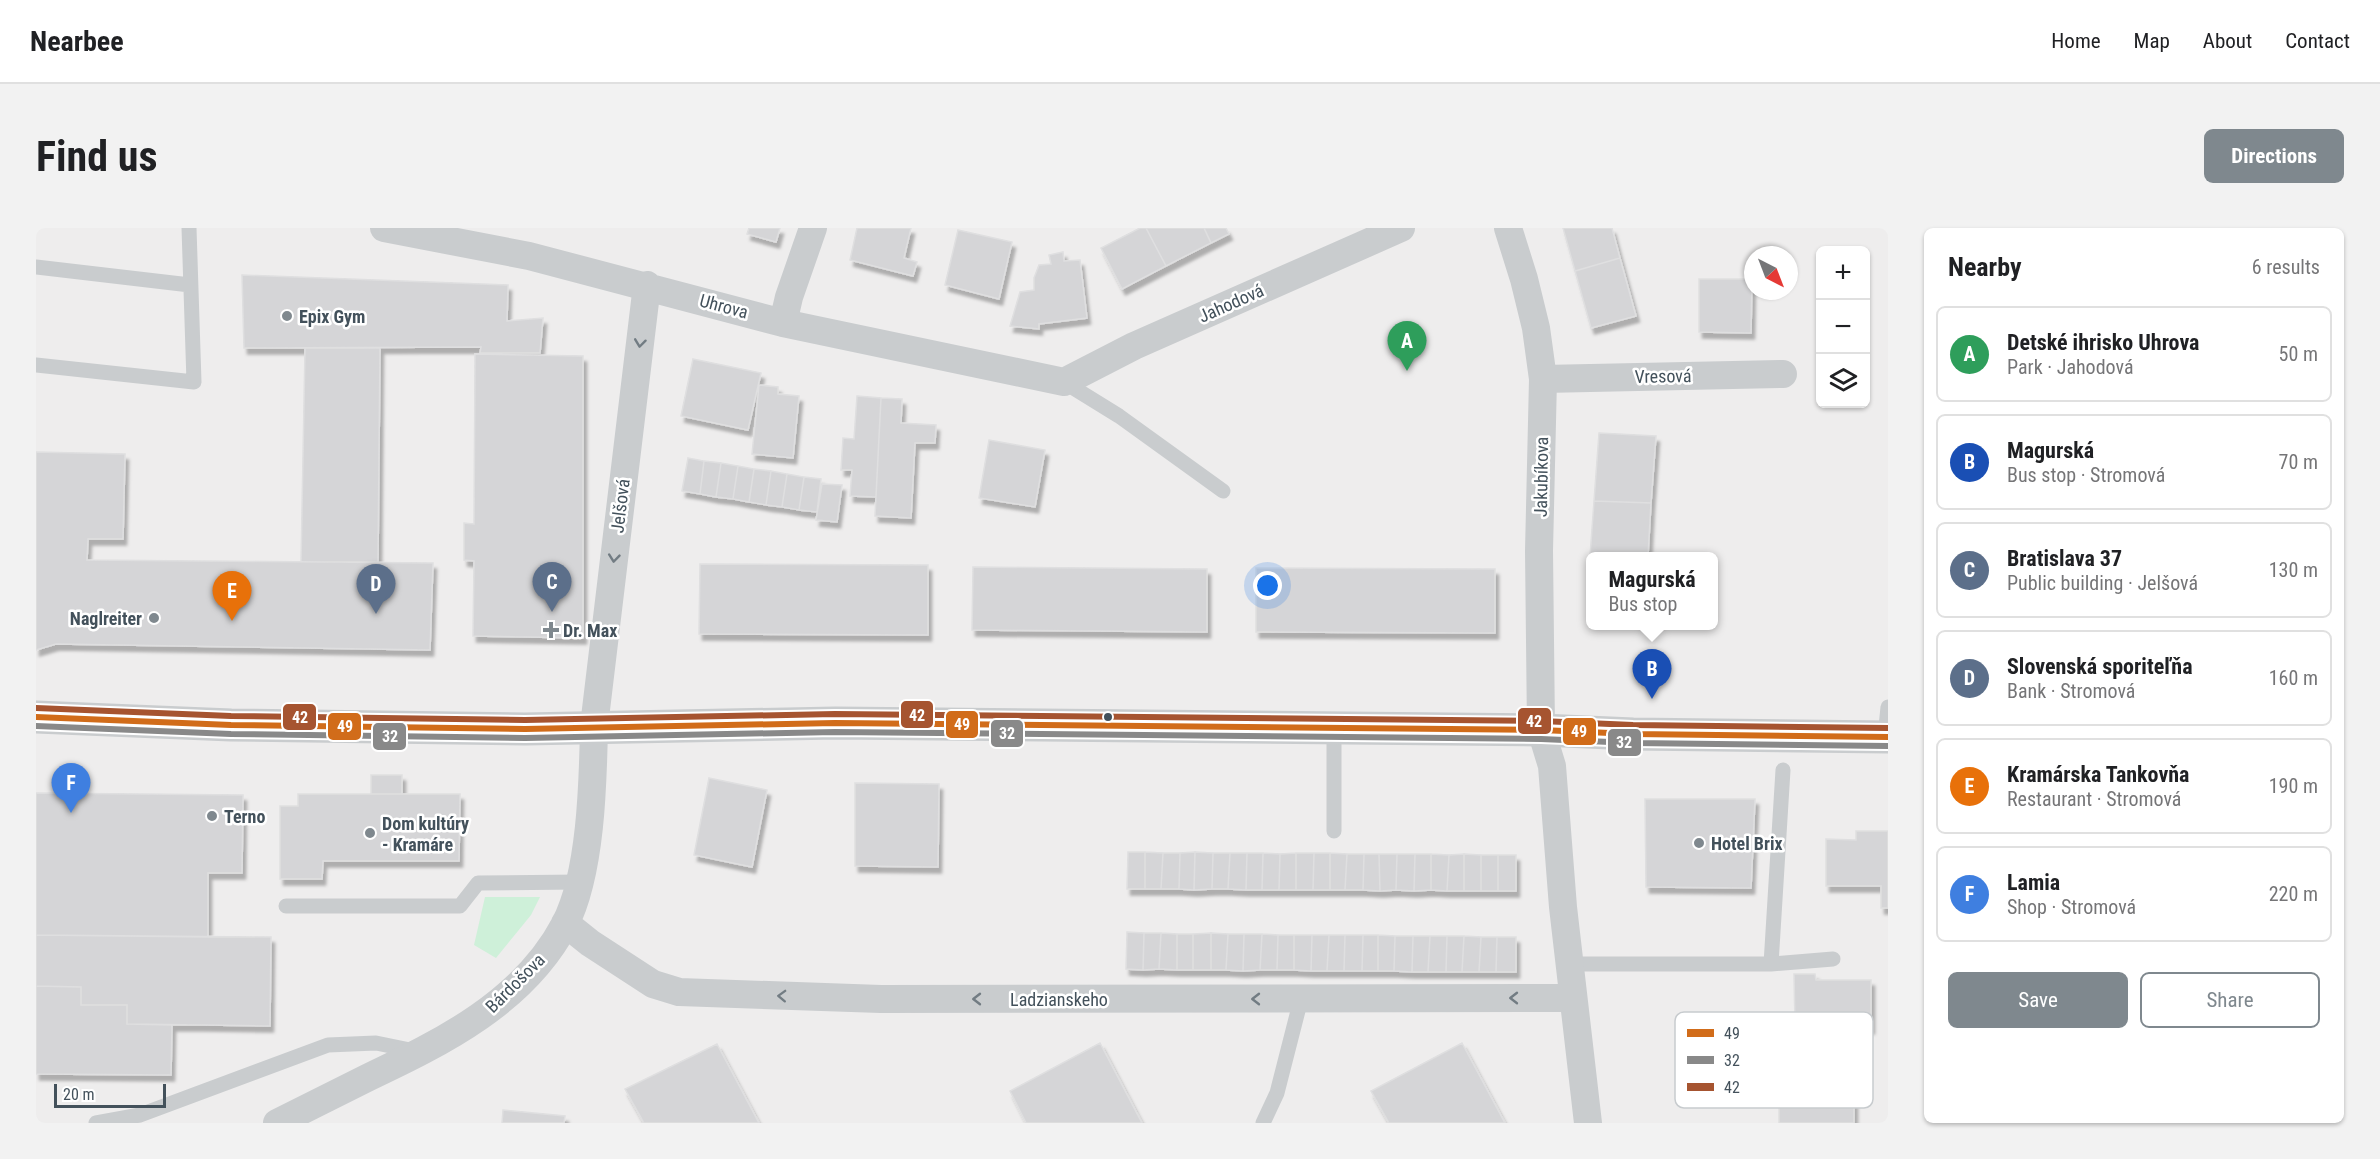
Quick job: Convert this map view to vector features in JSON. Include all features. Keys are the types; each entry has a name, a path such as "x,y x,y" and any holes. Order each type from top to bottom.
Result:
{"street":[{"name":"Uhrova","path":"384,228 529,256 647,285 783,323 1064,382"},
{"path":"783,323 789,297 813,228"},
{"name":"Jahodová","path":"1064,382 1134,346 1401,228"},
{"name":"Jakubíkova","path":"1508,228 1536,328 1543,379 1539,551 1541,730 1552,766 1563,907 1588,1123"},
{"name":"Jelšová","path":"594,726 647,285"},
{"name":"Vresová","path":"1543,379 1783,374"},
{"path":"36,717 287,726 525,729 835,723 1541,730 1633,734 1887,727"},
{"name":"Bárdošova","path":"277,1123 421,1052 479,1018 506,996 550,947 565,923 579,882 593,782 594,726"},
{"name":"Ladzianskeho","path":"565,923 590,943 653,984 675,992 881,999 1573,998"}],"lane":[{"path":"36,365 194,382 189,228"},
{"path":"36,267 190,285"},
{"path":"1064,382 1119,416 1223,491"},
{"path":"1334,728 1334,831"},
{"path":"1771,964 1783,770"},
{"path":"286,906 460,906 478,883 579,882"},
{"path":"1571,964 1771,964 1833,959"},
{"path":"1263,1123 1277,1093 1301,999"},
{"path":"96,1123 140,1115 328,1045 376,1043 421,1052"}],"green space":[{"path":"485,897 540,897 531,915 496,958 474,945"}],"building":[{"path":"749,228 780,228 776,242 747,234"},
{"path":"857,228 911,228 904,258 917,262 913,276 850,260"},
{"path":"1140,228 1146,228 1166,266 1122,289 1101,248"},
{"path":"1146,228 1204,228 1211,243 1166,266"},
{"path":"1204,228 1226,228 1229,234 1211,243"},
{"path":"1563,228 1612,228 1620,258 1575,271"},
{"path":"958,230 1012,242 999,299 945,285"},
{"path":"1063,252 1064,261 1080,260 1087,318 1039,324 1039,329 1010,326 1020,292 1034,290 1034,278 1039,265 1051,264 1049,255"},
{"path":"1620,258 1636,316 1591,328 1575,271"},
{"path":"242,275 508,285 507,321 543,318 540,353 480,353 481,347 244,348"},
{"path":"1699,279 1744,279 1744,300 1752,300 1751,333 1699,332"},
{"path":"305,348 380,348 378,562 301,562"},
{"path":"475,354 583,356 583,638 473,636 474,561 464,560 464,523 474,524"},
{"path":"693,359 761,373 748,430 681,416"},
{"path":"759,385 778,387 778,394 799,396 793,458 752,454"},
{"path":"857,396 881,398 876,497 850,496 852,470 841,470 843,438 854,439"},
{"path":"881,398 902,399 901,423 936,425 935,443 915,443 911,518 875,516"},
{"path":"1599,433 1656,436 1651,503 1594,501"},
{"path":"989,440 1045,450 1035,507 979,498"},
{"path":"36,452 125,454 123,539 88,539 87,560 433,563 430,650 56,644 36,650"},
{"path":"688,458 704,461 700,494 682,491"},
{"path":"704,461 721,463 716,497 700,494"},
{"path":"721,463 738,466 733,499 716,497"},
{"path":"738,466 754,469 749,502 733,499"},
{"path":"754,469 771,471 766,505 749,502"},
{"path":"771,471 787,474 782,507 766,505"},
{"path":"787,474 804,477 799,510 782,507"},
{"path":"804,477 821,479 817,512 799,510"},
{"path":"822,484 842,485 837,522 816,520"},
{"path":"1594,501 1651,503 1648,552 1590,552"},
{"path":"700,564 928,565 928,635 699,634"},
{"path":"973,567 1207,569 1207,632 972,630"},
{"path":"1256,568 1495,569 1495,633 1256,632"},
{"path":"371,775 402,775 402,794 371,794"},
{"path":"709,778 767,790 752,867 694,855"},
{"path":"855,783 939,784 938,867 855,866"},
{"path":"36,793 243,795 242,873 208,873 208,937 36,935"},
{"name":"Dom kultúry - Kramáre","path":"298,794 460,794 459,861 323,861 322,879 280,879 280,806 298,806"},
{"name":"Hotel Brix","path":"1645,799 1755,799 1751,888 1646,887"},
{"path":"1856,831 1888,831 1888,908 1881,908 1881,886 1826,886 1826,839 1856,840"},
{"path":"1128,852 1145,852 1145,889 1127,889"},
{"path":"1145,852 1163,853 1161,889 1145,889"},
{"path":"1195,852 1213,853 1212,889 1194,890"},
{"path":"1195,852 1194,890 1179,889 1180,853"},
{"path":"1163,853 1180,853 1179,889 1161,889"},
{"path":"1213,853 1230,853 1228,889 1212,889"},
{"path":"1230,853 1247,853 1246,890 1228,889"},
{"path":"1247,853 1263,853 1262,890 1246,890"},
{"path":"1263,853 1280,854 1279,890 1262,890"},
{"path":"1296,853 1314,853 1313,890 1296,890"},
{"path":"1296,853 1296,890 1279,890 1280,854"},
{"path":"1314,853 1330,853 1330,890 1313,890"},
{"path":"1330,853 1347,854 1345,890 1330,890"},
{"path":"1347,854 1364,854 1363,890 1345,890"},
{"path":"1364,854 1379,854 1380,891 1363,890"},
{"path":"1379,854 1397,854 1396,890 1380,891"},
{"path":"1397,854 1415,854 1414,891 1396,890"},
{"path":"1415,854 1431,854 1431,890 1414,891"},
{"path":"1431,854 1449,855 1447,891 1431,890"},
{"path":"1464,854 1481,855 1481,891 1464,891"},
{"path":"1464,854 1464,891 1447,891 1449,855"},
{"path":"1481,855 1498,855 1498,891 1481,891"},
{"path":"1498,855 1516,855 1516,891 1498,891"},
{"path":"1127,932 1144,933 1143,970 1126,969"},
{"path":"1144,933 1161,933 1159,969 1143,970"},
{"path":"1161,933 1177,934 1177,970 1159,969"},
{"path":"1211,933 1211,970 1193,970 1193,934"},
{"path":"1211,933 1228,934 1226,970 1211,970"},
{"path":"1177,934 1193,934 1193,970 1177,970"},
{"path":"1228,934 1244,934 1243,971 1226,970"},
{"path":"1244,934 1262,934 1260,970 1243,971"},
{"path":"1262,934 1278,935 1277,970 1260,970"},
{"path":"36,935 271,937 270,1026 127,1024 127,1005 81,1005 81,987 36,986"},
{"path":"1278,935 1294,935 1294,970 1277,970"},
{"path":"1294,935 1312,935 1311,971 1294,970"},
{"path":"1312,935 1329,935 1327,971 1311,971"},
{"path":"1329,935 1345,935 1344,971 1327,971"},
{"path":"1345,935 1363,935 1362,971 1344,971"},
{"path":"1363,935 1378,935 1378,971 1362,971"},
{"path":"1378,935 1395,936 1394,971 1378,971"},
{"path":"1395,936 1413,936 1412,972 1394,971"},
{"path":"1413,936 1430,936 1428,972 1412,972"},
{"path":"1430,936 1447,936 1446,972 1428,972"},
{"path":"1447,936 1464,936 1462,972 1446,972"},
{"path":"1464,936 1481,937 1479,972 1462,972"},
{"path":"1481,937 1497,937 1496,972 1479,972"},
{"path":"1497,937 1516,937 1516,972 1496,972"},
{"path":"1794,974 1815,974 1816,980 1871,980 1871,1012 1795,1012"},
{"path":"36,986 81,987 81,1005 127,1005 127,1024 172,1025 171,1075 36,1074"},
{"path":"1100,1043 1142,1123 1026,1123 1010,1091"},
{"path":"1462,1043 1505,1123 1389,1123 1371,1091"},
{"path":"717,1044 759,1123 644,1123 625,1089"},
{"path":"1779,1108 1854,1108 1854,1123 1779,1123"},
{"path":"503,1110 565,1116 564,1123 502,1123"}],"transit line":[{"name":"42","path":"36,708 231,716 525,720 835,714 1541,721 1633,725 1888,728"},
{"name":"49","path":"36,717 231,725 525,729 835,723 1541,730 1633,734 1888,737"},
{"name":"32","path":"36,726 231,734 525,738 835,732 1541,739 1633,743 1888,746"}],"place":[{"name":"Epix Gym","path":"287,316"},
{"name":"Detské ihrisko Uhrova","path":"1407,371"},
{"name":"Bratislava 37","path":"552,612"},
{"name":"Slovenská sporiteľňa","path":"376,614"},
{"name":"Naglreiter","path":"154,618"},
{"name":"Kramárska Tankovňa","path":"232,621"},
{"name":"Dr. Max","path":"551,630"},
{"name":"Magurská","path":"1652,699"},
{"name":"Lamia","path":"71,813"},
{"name":"Terno","path":"212,816"},
{"name":"Dom kultúry - Kramáre","path":"370,833"},
{"name":"Hotel Brix","path":"1699,843"}]}
